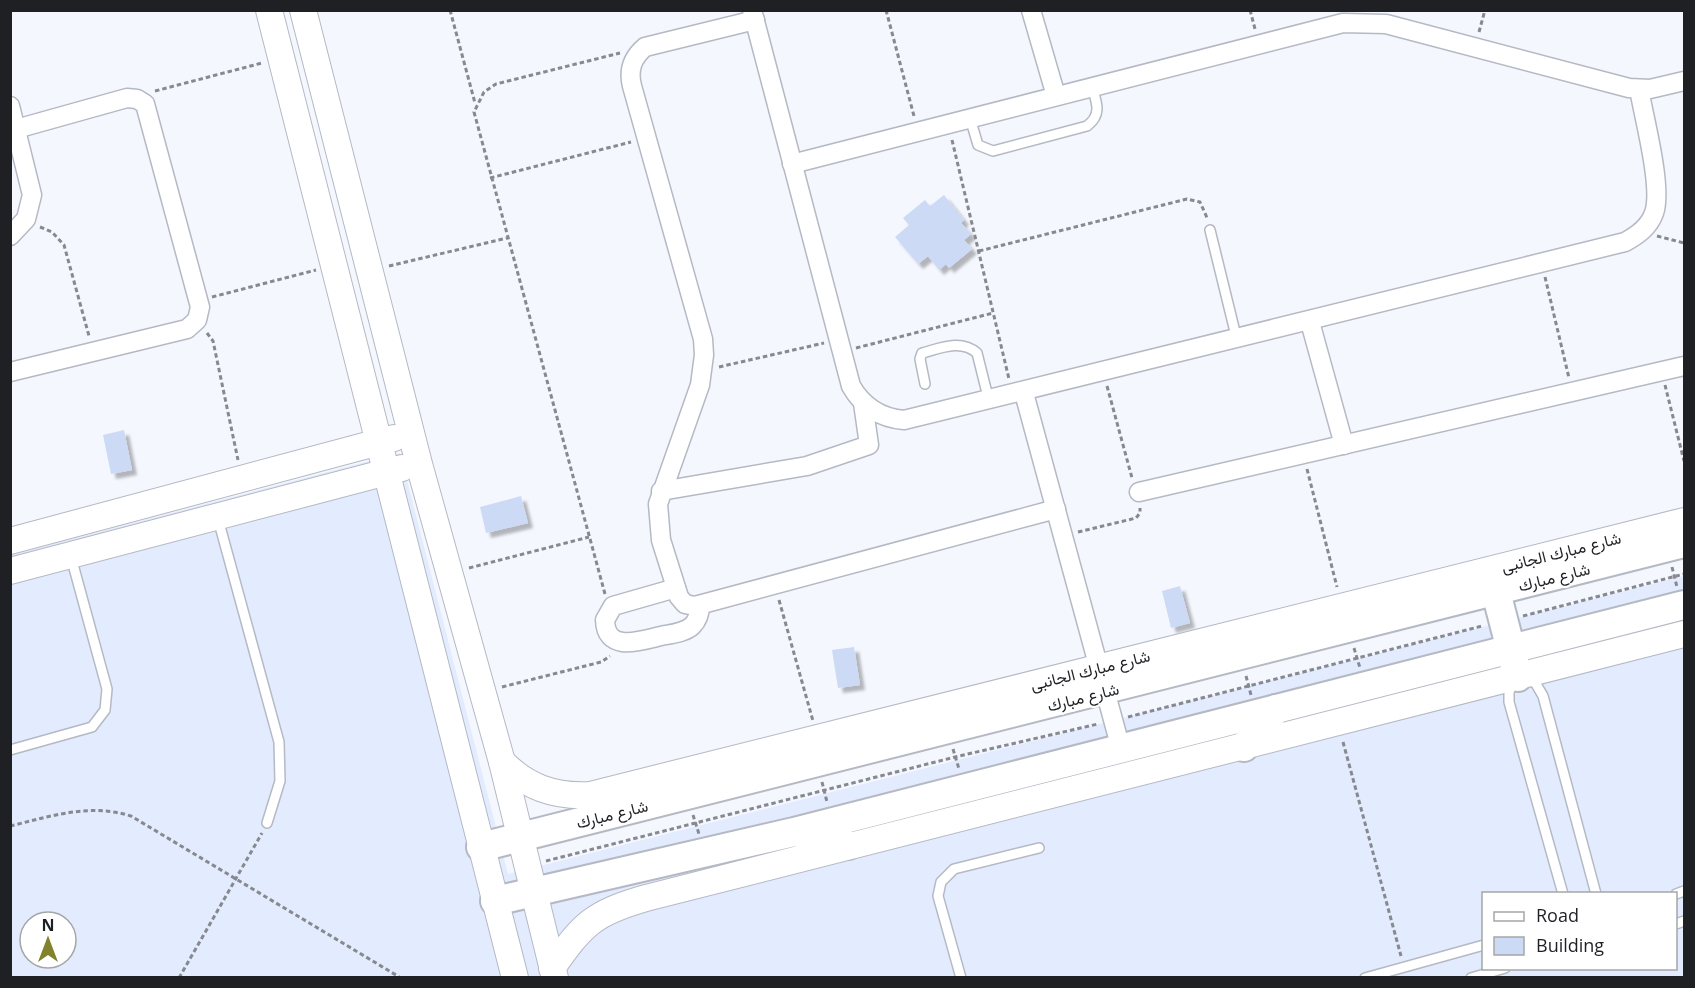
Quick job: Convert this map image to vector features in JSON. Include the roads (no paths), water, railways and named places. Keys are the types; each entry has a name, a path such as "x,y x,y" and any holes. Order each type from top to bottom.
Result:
{"main road":[{"path":"269,10 515,978"},
{"path":"303,10 419,464 502,762 553,973"},
{"path":"10,541 412,434"},
{"path":"10,571 419,464"},
{"name":"شارع مبارك الجانبى","path":"502,762 527,783 541,790 557,794 590,795 818,751 1345,618 1684,521"},
{"name":"شارع مبارك","path":"481,847 687,796 818,751 948,730 1102,680 1242,656 1345,618 1496,592 1676,545"},
{"path":"1496,592 1518,677"},
{"path":"553,973 586,924 620,906 840,834 964,789 1683,605"},
{"path":"495,902 794,832 840,834 1244,747 1684,634"},
{"path":"1244,747 1266,712"}],"street":[{"path":"1031,10 1056,96"},
{"path":"1056,509 699,605 685,604 679,597 658,529 661,491 703,371 703,339 630,79 635,58 645,47 753,15 851,386 863,403 882,416 904,420 1019,394 1625,242 1643,230 1654,212 1657,190 1639,89"},
{"path":"792,164 1343,23 1386,24 1618,86 1639,89 1684,81"},
{"path":"10,372 187,329 192,326 199,314 199,300 149,112 141,101 127,98 16,129"},
{"path":"10,106 32,195 29,211 16,231"},
{"path":"1310,322 1344,445"},
{"path":"1137,491 1684,366"},
{"path":"1019,394 1056,509 1121,749"},
{"path":"661,491 807,466 869,445 863,403"},
{"path":"676,588 613,606 609,610 605,626 611,638 617,642 630,644 687,629 696,622 699,605"}],"lane":[{"path":"970,118 978,145 993,151 1087,126 1093,122 1098,111 1092,87"},
{"path":"1210,230 1237,340"},
{"path":"925,384 920,359 922,354 951,346 964,346 977,354 990,401"},
{"path":"218,517 279,742 280,780 267,823"},
{"path":"10,750 92,727 105,710 107,689 70,555"},
{"path":"1562,892 1509,702 1510,687 1518,677 1531,680 1541,689 1595,892"},
{"path":"961,978 938,896 941,882 949,872 960,867 1038,848"},
{"path":"1365,978 1482,946"},
{"path":"1471,978 1501,970"}]}
